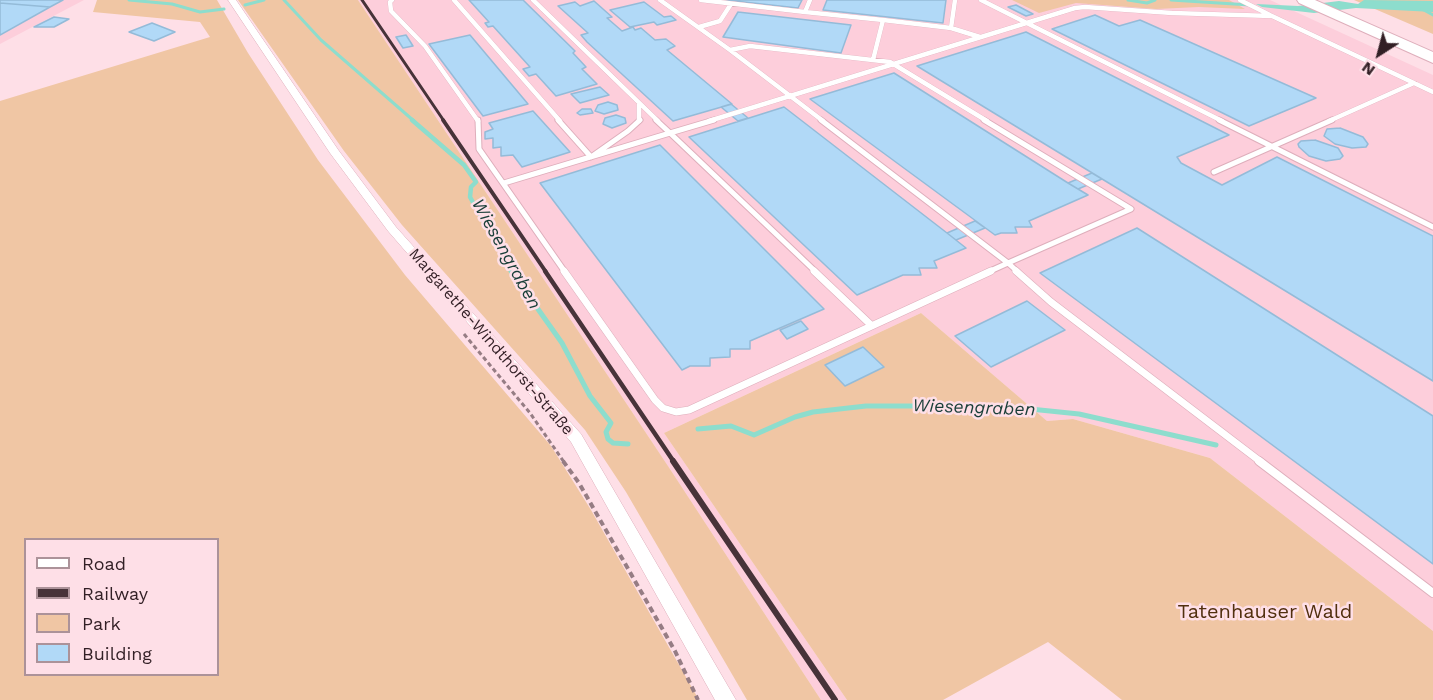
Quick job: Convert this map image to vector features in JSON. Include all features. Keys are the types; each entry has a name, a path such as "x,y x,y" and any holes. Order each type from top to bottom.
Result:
{"highway":[{"path":"1323,5 1433,49"},
{"path":"1323,5 1433,58"}],"street":[{"name":"Margarethe-Windthorst-Straße","path":"232,0 335,153 392,230 576,438 726,700"}],"lane":[{"path":"392,0 390,2 391,11 425,46 478,120 479,149 655,400 663,408 676,412 689,410 1008,262 1131,209 896,64 750,45 730,50"},
{"path":"454,0 591,157"},
{"path":"534,0 639,104 871,325"},
{"path":"660,0 730,50 1008,262 1050,302 1433,593"},
{"path":"701,0 951,28 980,37"},
{"path":"805,12 810,0"},
{"path":"951,28 955,0"},
{"path":"981,0 1433,227"},
{"path":"1241,0 1433,92"},
{"path":"699,27 720,21 731,4"},
{"path":"504,183 1084,7 1272,16"},
{"path":"873,60 883,20"},
{"path":"1214,172 1414,83"},
{"path":"591,157 640,120 639,104"}],"path":[{"path":"464,334 530,412 579,483 675,651 698,700"}],"shaded area":[{"path":"0,0 84,0 0,44"},
{"path":"358,0 1270,0 1433,75 1433,631 1210,458 1073,419 1047,421 921,313 664,433 847,700 821,700"},
{"path":"1364,0 1433,1 1433,12 1356,8 1314,13 1262,7 1256,4 1298,6 1339,1 1358,4"}],"green space":[{"path":"97,0 217,0 248,53 318,160 405,275 551,446 591,510 699,700 0,700 0,101 210,37 200,22 93,12"},
{"path":"238,0 358,0 821,700 747,700 626,492 585,430 402,225 344,151"},
{"path":"1012,0 1229,0 1245,9 1199,7 1156,9 1076,3 1039,13"},
{"path":"1354,0 1433,0 1433,34"},
{"name":"Tatenhauser Wald","path":"921,313 1047,421 1073,419 1210,458 1433,631 1433,700 1122,700 1048,642 943,700 847,700 664,433"}],"building":[{"path":"0,0 63,0 50,7 0,3"},
{"path":"469,0 523,0 575,51 573,53 586,67 582,69 597,84 556,96 536,74 529,76 523,69 530,67 493,26 488,27 485,23 489,22"},
{"path":"726,0 802,0 798,8"},
{"path":"827,0 946,0 943,23 823,10"},
{"path":"594,1 612,17 607,18 622,31 633,27 635,30 641,28 655,40 666,39 675,46 667,50 732,104 673,121 587,42 581,35 588,33 558,6 575,2 580,6"},
{"path":"644,2 664,17 671,16 676,20 657,25 654,22 630,27 610,10"},
{"path":"0,3 50,7 0,35"},
{"path":"1016,5 1033,14 1026,16 1008,7"},
{"path":"738,12 851,25 841,53 723,37"},
{"path":"1095,15 1119,26 1140,20 1316,98 1249,126 1052,29"},
{"path":"54,17 69,19 54,27 34,27"},
{"path":"152,23 175,32 154,41 129,32"},
{"path":"1026,32 1229,135 1177,157 1181,163 1222,185 1277,157 1433,236 1433,381 917,66"},
{"path":"406,35 413,46 403,48 396,37"},
{"path":"470,35 528,104 483,116 429,44"},
{"path":"894,73 1088,195 1029,221 1032,227 1015,227 1017,233 995,235 810,99"},
{"path":"600,87 609,95 580,103 571,94"},
{"path":"608,102 617,105 618,110 604,114 595,111 598,105"},
{"path":"731,104 748,118 738,121 721,107"},
{"path":"784,107 966,248 934,261 937,268 919,268 921,275 903,275 857,295 689,137"},
{"path":"582,109 591,109 593,113 580,115 577,113"},
{"path":"533,111 570,152 522,167 513,155 501,156 501,147 493,148 493,138 485,139 485,132 493,129 489,123"},
{"path":"616,115 625,118 626,123 612,128 603,124 605,118"},
{"path":"1340,128 1363,137 1368,144 1366,147 1352,148 1335,144 1324,136 1327,129"},
{"path":"1315,140 1338,148 1343,156 1340,159 1326,161 1309,156 1298,144 1301,141"},
{"path":"660,145 824,309 750,341 750,349 730,349 730,357 710,358 710,366 690,366 682,370 540,183"},
{"path":"1092,173 1102,179 1078,189 1068,183"},
{"path":"975,221 985,228 956,240 947,233"},
{"path":"1137,228 1433,416 1433,564 1040,273"},
{"path":"1027,301 1065,330 991,367 955,336"},
{"path":"801,321 808,329 787,339 780,330"},
{"path":"863,347 884,367 845,386 825,365"}],"waterway":[{"name":"Wiesengraben","path":"129,0 172,4 200,12 224,9"},
{"name":"Wiesengraben","path":"245,5 264,0"},
{"name":"Wiesengraben","path":"284,0 321,40 414,121"},
{"path":"1128,0 1147,3 1155,0"},
{"path":"1171,0 1250,5"},
{"name":"Wiesengraben","path":"1422,9 1433,15"},
{"name":"Wiesengraben","path":"412,120 464,165 476,182 471,187 470,197 512,272"},
{"name":"Wiesengraben","path":"511,271 562,343 590,396 611,423 606,432 608,439 613,443 628,444"},
{"name":"Wiesengraben","path":"698,429 731,426 754,435 795,417 813,412 866,406 1001,406 1079,414 1216,445"}],"railway":[{"path":"362,0 444,121"},
{"path":"443,120 546,272"},
{"path":"545,271 674,462"},
{"path":"673,461 835,700"}]}
